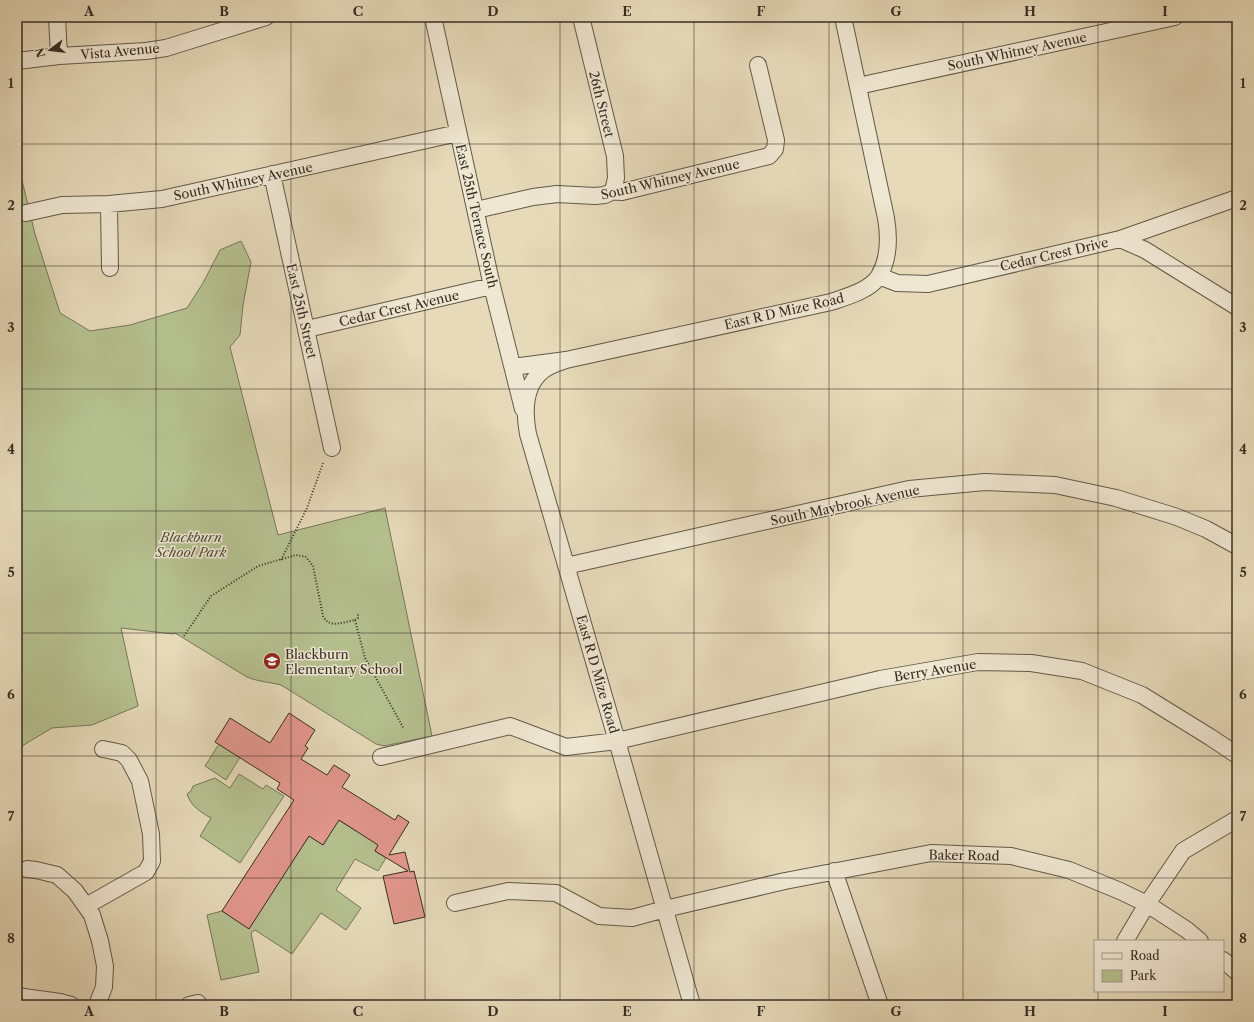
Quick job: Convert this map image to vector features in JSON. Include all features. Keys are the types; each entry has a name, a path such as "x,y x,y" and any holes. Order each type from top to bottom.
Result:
{"street":[{"path":"57,17 59,56"},
{"name":"Vista Avenue","path":"17,61 59,56 146,51 166,48 266,17"},
{"name":"East 25th Terrace South","path":"433,17 492,286 525,414"},
{"name":"26th Street","path":"581,17 615,156 616,178 613,191"},
{"path":"843,17 889,235 888,248 879,276"},
{"name":"South Whitney Avenue","path":"858,86 1175,17"},
{"name":"South Whitney Avenue","path":"476,210 533,196 557,194 595,196 606,195 613,191 622,192 769,156 774,149 776,140 758,65"},
{"name":"South Whitney Avenue","path":"26,213 62,205 109,204 162,198 458,133"},
{"name":"East 25th Street","path":"272,174 332,448"},
{"path":"1120,239 1237,198"},
{"path":"109,204 110,268"},
{"name":"Cedar Crest Drive","path":"879,276 897,283 928,284 1120,239 1145,250 1237,307"},
{"name":"East R D Mize Road","path":"512,367 566,360 831,302 861,291 879,276"},
{"name":"Cedar Crest Avenue","path":"307,329 492,286"},
{"name":"East R D Mize Road","path":"566,360 552,365 540,372 532,384 527,396 525,414 528,434 692,1005"},
{"name":"South Maybrook Avenue","path":"566,566 909,489 985,482 1055,486 1116,498 1177,517 1206,529 1237,546"},
{"name":"Berry Avenue","path":"381,758 510,726 566,747 617,740 880,679 978,662 1031,663 1082,671 1142,695 1210,736 1237,755"},
{"path":"86,906 146,872 152,862 152,834 140,781 129,760 122,753 103,749"},
{"path":"1125,940 1183,851 1237,819"},
{"name":"Baker Road","path":"455,903 508,891 556,893 599,916 632,918 785,880 931,853 1011,856 1069,870 1120,891 1147,904 1187,930 1199,940"},
{"path":"27,869 57,875 75,892 92,915 105,966 104,987 97,1005"},
{"path":"834,871 880,1005"},
{"path":"1224,961 1237,972"},
{"path":"17,996 71,1005"}],"path":[{"path":"280,560 307,508 323,463"},
{"path":"184,636 211,596 258,566 296,555 306,557 314,569 323,616 328,623 332,624 355,620 358,618 358,614"},
{"path":"355,620 365,658 404,729"}],"green space":[{"name":"Blackburn School Park","path":"17,160 35,234 60,313 90,331 130,325 187,308 203,283 220,250 241,241 251,262 243,305 240,335 230,347 278,535 385,508 432,736 384,746 376,744 281,685 247,677 175,633 121,628 138,706 92,725 52,728 17,749"},
{"path":"219,744 240,757 226,780 205,766"},
{"path":"239,774 263,789 266,785 284,796 240,863 200,836 211,818 196,808 187,794 191,791 193,786 215,778 230,788"},
{"path":"314,805 379,845 375,851 386,858 378,871 355,859 336,890 361,908 346,930 321,913 292,954 255,930 251,933 259,972 221,980 207,915 222,911 249,928 309,836 323,845 333,829"}],"building":[{"name":"Blackburn Elementary School","path":"289,713 315,730 305,746 308,748 301,759 327,775 334,765 350,775 342,787 395,820 398,815 409,822 389,855 405,852 410,872 414,871 425,917 394,924 383,876 408,871 375,851 378,845 339,820 323,845 309,836 249,929 222,911 294,800 277,789 280,783 215,742 230,718 270,743"}],"place":[{"name":"Blackburn Elementary School","path":"272,661"}]}
